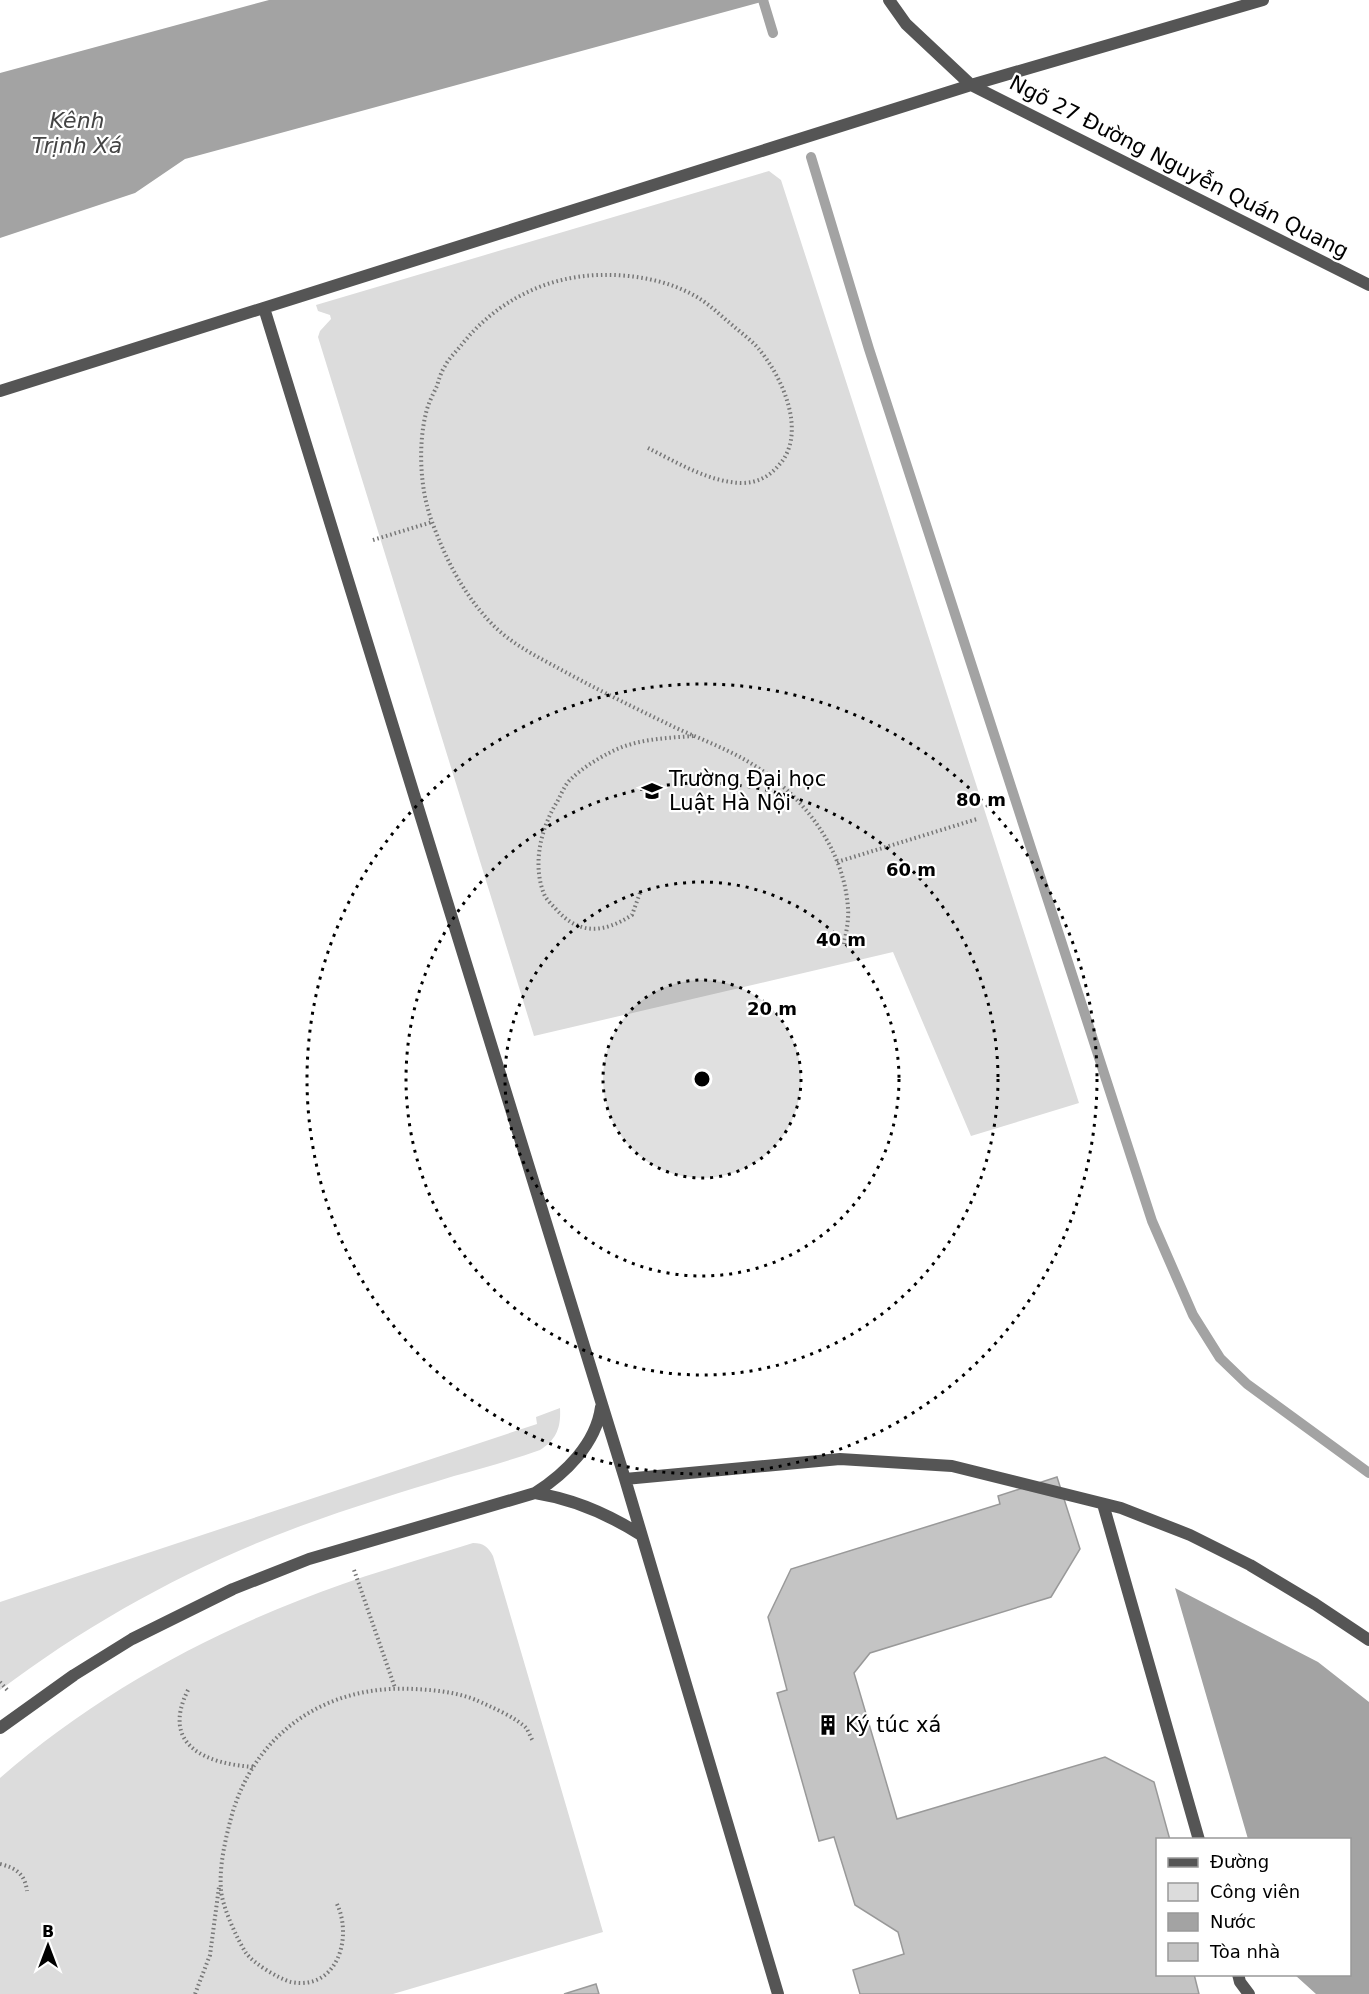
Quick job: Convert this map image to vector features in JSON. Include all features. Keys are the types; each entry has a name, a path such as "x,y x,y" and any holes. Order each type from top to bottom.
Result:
{"street":[{"name":"Ngõ 27 Đường Nguyễn Quán Quang","path":"889,0 906,24 971,85 1369,285"},
{"path":"0,391 971,85 1263,0"},
{"path":"264,308 625,1479 778,1994"},
{"path":"0,1728 74,1675 132,1639 233,1589 309,1559 535,1493 565,1471 577,1457 599,1419 601,1404"},
{"path":"625,1479 840,1460 952,1466 1121,1508 1190,1535 1250,1565 1369,1640"},
{"path":"535,1493 575,1501 622,1523 641,1535"},
{"path":"1103,1504 1199,1838"},
{"path":"1238,1976 1240,1983 1249,1994"}],"path":[{"path":"648,448 712,477 737,483 754,482 771,474 786,458 792,434 790,408 775,372 757,347 697,297 672,286 641,277 583,275 550,283 512,299 477,325 444,366 426,413 422,459 425,501 459,582 494,626 533,654 596,689 751,763 788,789 832,847 843,881 849,911 844,944"},
{"path":"373,540 432,522"},
{"path":"640,893 632,915 608,927 594,930 576,926 559,913 544,896 540,876 538,857 547,819 570,780 610,752 646,740 695,736"},
{"path":"837,862 977,819"},
{"path":"354,1570 395,1688"},
{"path":"0,1682 9,1692"},
{"path":"195,1994 210,1955 220,1875 231,1817 246,1779 269,1744 294,1721 328,1702 364,1691 395,1688 433,1690 461,1694 510,1717 526,1728 533,1742"},
{"path":"188,1690 179,1711 179,1723 196,1753 229,1764 254,1767"},
{"path":"0,1863 15,1869 21,1875 26,1882 27,1891"},
{"path":"220,1875 221,1893 247,1955 272,1974 292,1982 316,1981 336,1962 342,1951 344,1937 341,1912 337,1904"}],"green space":[{"path":"769,171 781,180 1079,1103 971,1136 893,952 534,1036 318,337 320,331 331,319 330,315 318,311 316,305"},
{"path":"560,1408 557,1432 540,1450 337,1513 219,1559 106,1619 34,1665 0,1690 0,1602 537,1424 536,1417"},
{"path":"473,1543 485,1546 493,1556 603,1932 393,1994 0,1994 0,1778 34,1750 105,1699 181,1654 260,1617 321,1592"}],"water":[{"name":"Kênh Trịnh Xá","path":"269,0 769,0 185,159 135,193 0,238 0,73"},
{"path":"1175,1588 1318,1662 1369,1702 1369,1994 1316,1994 1296,1976 1351,1976 1351,1838 1248,1838"}],"building":[{"name":"Ký túc xá","path":"1057,1477 1080,1549 1051,1597 870,1653 854,1673 897,1819 1105,1757 1154,1782 1169,1838 1156,1838 1156,1976 1194,1976 1199,1994 860,1994 853,1970 904,1954 898,1932 855,1905 834,1837 819,1841 777,1693 787,1690 768,1617 791,1569 1000,1504 998,1496"},
{"path":"596,1984 599,1994 564,1994"}],"waterway":[{"path":"763,0 773,33"},
{"path":"811,157 869,349 1152,1221 1193,1315 1220,1358 1247,1384 1369,1473"}],"place":[{"name":"Trường Đại học Luật Hà Nội","path":"652,791"},
{"name":"Ký túc xá","path":"828,1725"}]}
